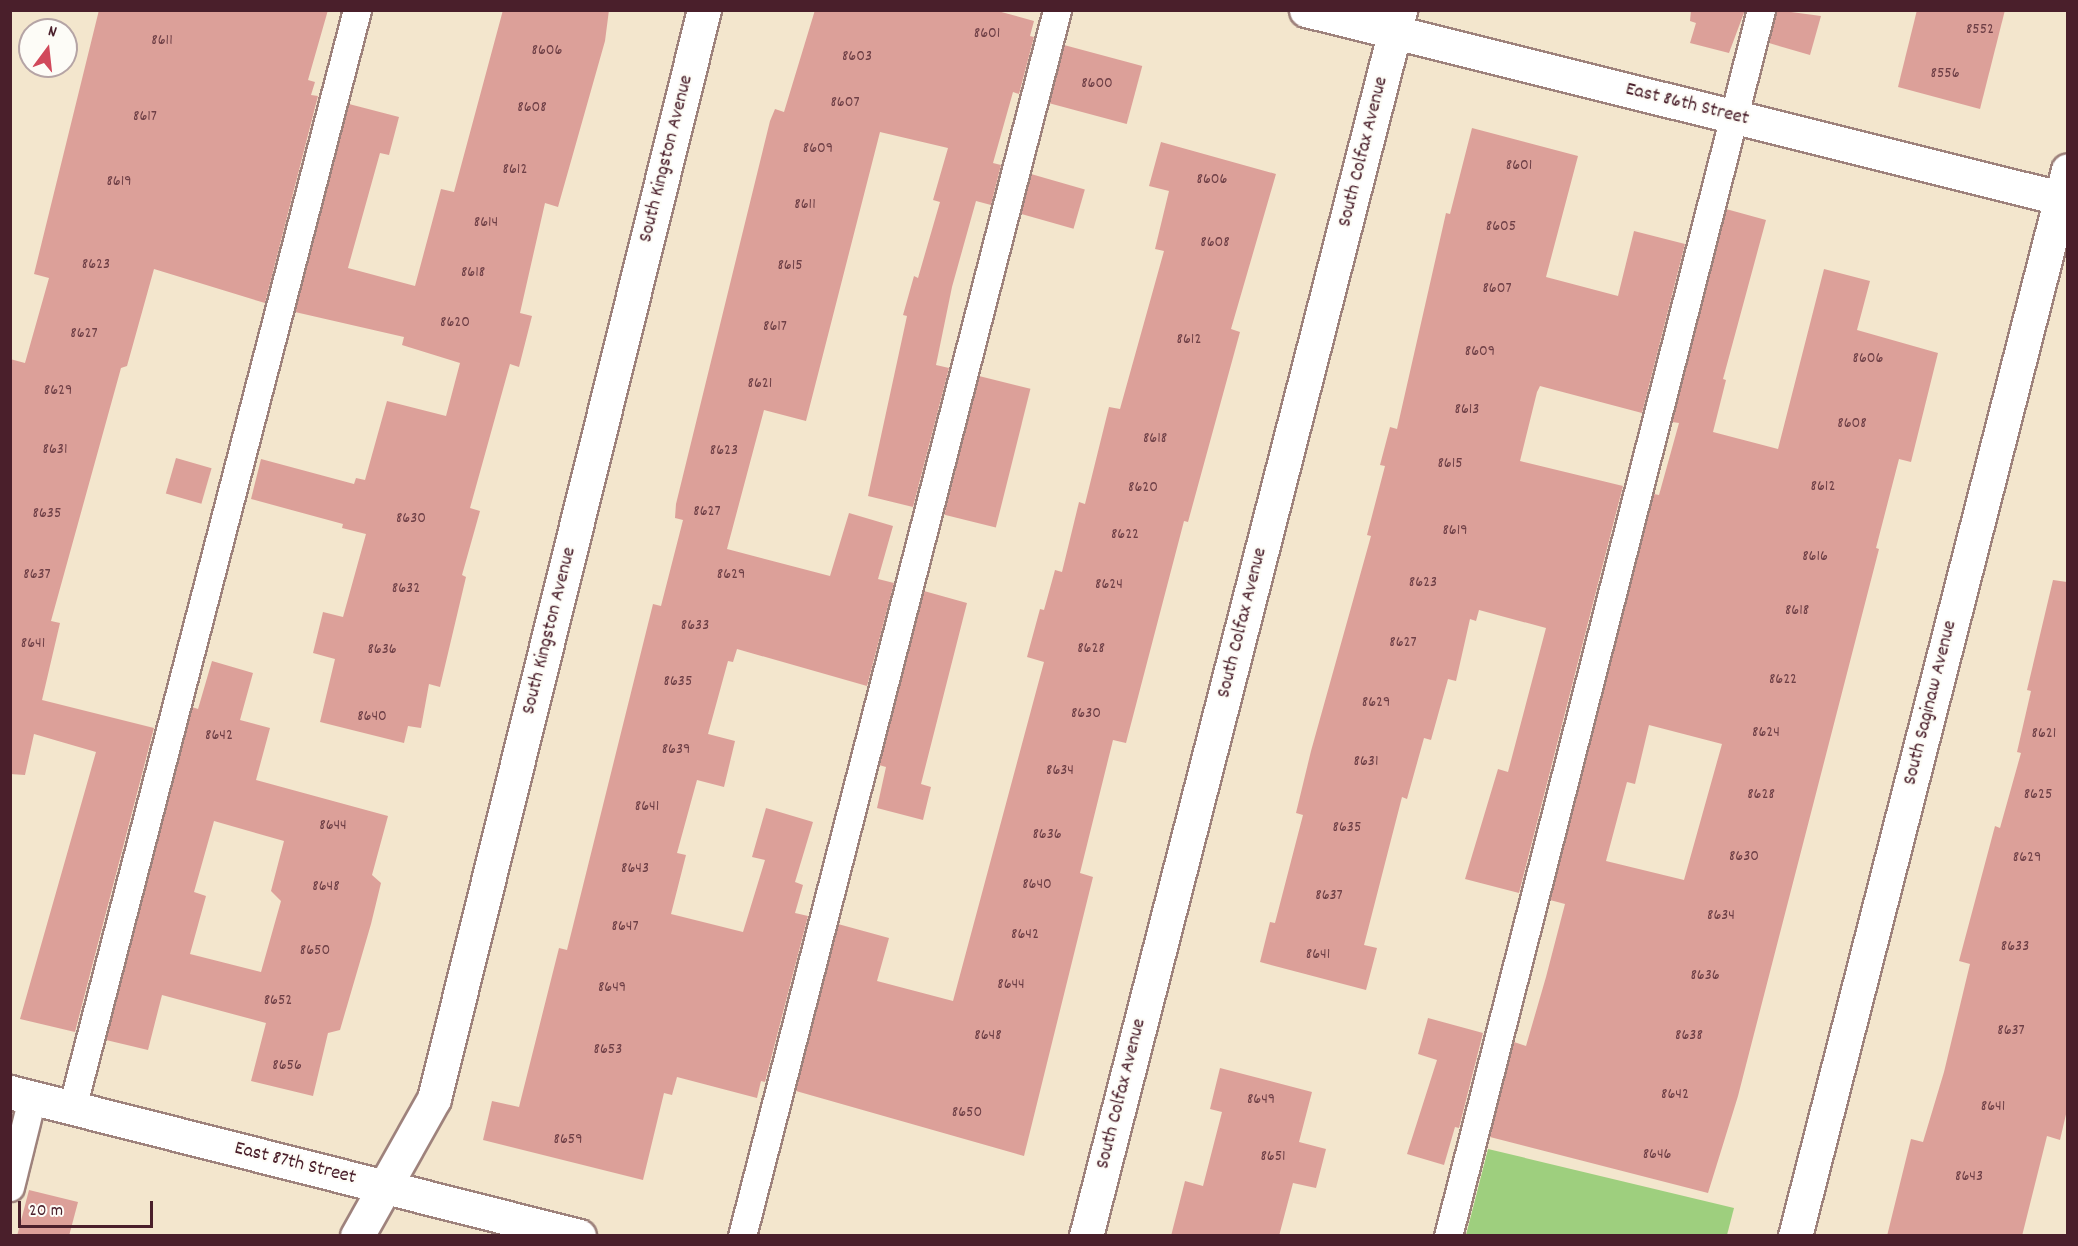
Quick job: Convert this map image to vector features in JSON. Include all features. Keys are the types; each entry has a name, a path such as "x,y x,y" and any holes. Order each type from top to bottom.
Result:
{"street":[{"name":"South Kingston Avenue","path":"357,1236 434,1099 704,10"},
{"name":"East 86th Street","path":"1306,10 1397,22 1734,117 2065,189"},
{"name":"South Colfax Avenue","path":"1086,1236 1397,22"},
{"name":"South Saginaw Avenue","path":"1795,1236 2065,189"},
{"name":"East 87th Street","path":"21,1095 579,1236"}],"lane":[{"path":"72,1108 357,10"},
{"path":"742,1236 1057,10"},
{"path":"1448,1236 1761,10"},
{"path":"10,1187 21,1095"}],"green space":[{"path":"1488,1149 1734,1208 1727,1235 1466,1235"}],"building":[{"path":"99,10 328,10 308,80 315,82 311,95 318,96 265,303 154,269 127,366 121,368 51,621 60,623 42,700 154,728 75,1032 20,1019 96,752 34,734 25,775 10,774 10,359 25,363 49,278 34,274"},
{"path":"503,10 609,10 605,41 558,207 545,203 520,313 532,316 519,367 510,364 470,508 480,511 462,575 466,577 440,687 429,684 421,728 408,726 404,743 320,722 335,659 313,653 323,612 343,617 366,534 342,528 343,524 251,499 261,459 354,484 356,478 365,480 387,401 446,416 460,363 402,345 404,337 295,312 349,104 399,117 389,155 380,153 348,268 415,286 441,189 454,192"},
{"path":"815,10 994,10 1034,21 1030,36 1034,37 1019,94 1013,92 993,163 1001,165 991,205 976,201 952,287 936,365 949,368 913,507 868,496 907,316 903,315 914,276 918,278 940,202 933,200 948,148 880,132 806,421 764,410 727,549 830,576 849,513 893,526 878,579 894,583 867,686 737,649 733,662 728,661 708,734 735,741 724,787 697,780 677,853 686,855 671,914 743,932 765,860 752,857 766,808 813,822 795,882 803,885 795,913 808,916 765,1082 761,1081 757,1098 677,1077 672,1095 664,1093 643,1180 483,1140 492,1101 519,1107 559,948 567,950 653,604 661,606 683,520 675,518 676,504 770,121 775,109 784,112"},
{"path":"1691,10 1745,10 1729,53 1690,43 1696,23 1690,21"},
{"path":"1776,10 1821,16 1810,55 1769,43"},
{"path":"1917,10 2005,10 1980,109 1898,87"},
{"path":"1064,45 1142,66 1127,124 1048,103"},
{"path":"1472,128 1578,156 1546,277 1618,296 1634,231 1685,244 1642,413 1540,386 1537,392 1520,461 1623,486 1519,893 1465,879 1498,769 1508,772 1546,628 1479,610 1476,621 1470,619 1456,681 1448,679 1431,740 1424,738 1407,799 1402,797 1364,945 1377,948 1366,990 1260,962 1270,922 1275,923 1303,815 1296,813 1311,751 1371,536 1367,535 1385,466 1380,465 1390,427 1397,429 1446,213 1450,214"},
{"path":"1161,142 1276,174 1231,329 1240,332 1188,522 1184,521 1126,743 1113,740 1080,873 1093,877 1024,1156 796,1091 838,924 889,938 877,981 953,1001 1044,662 1027,657 1040,609 1044,610 1055,570 1062,572 1079,502 1085,504 1109,407 1120,409 1164,251 1155,249 1169,191 1149,186"},
{"path":"1031,174 1085,189 1074,229 1020,213"},
{"path":"1726,209 1766,220 1723,379 1726,380 1713,432 1778,449 1824,269 1870,281 1857,330 1938,353 1911,462 1899,459 1876,548 1879,549 1738,1096 1708,1193 1490,1137 1514,1042 1526,1046 1565,904 1550,900 1654,494 1659,495 1679,423 1672,422","holes":["1649,725 1722,744 1684,880 1606,861 1627,782 1635,784"]},
{"path":"979,376 1030,389 996,528 944,515"},
{"path":"176,458 212,468 201,504 166,494"},
{"path":"2053,580 2067,582 2067,1110 2060,1140 2047,1136 2022,1236 1887,1236 1911,1139 1923,1142 1944,1072 1970,964 1959,961 1995,826 2000,828 2021,753 2017,752 2031,691 2027,690"},
{"path":"924,591 967,603 921,784 931,787 923,820 877,808 886,767 879,765"},
{"path":"212,661 253,673 240,720 270,728 256,780 388,816 372,875 381,883 371,924 340,1030 328,1033 313,1096 251,1081 266,1023 162,995 148,1050 106,1040 192,707 198,709","holes":["214,821 284,841 271,891 281,901 261,972 190,954 206,896 194,892"]},
{"path":"1428,1018 1483,1033 1459,1128 1455,1127 1444,1165 1407,1154 1437,1060 1418,1054"},
{"path":"1220,1068 1312,1092 1299,1142 1326,1149 1316,1188 1293,1183 1279,1236 1171,1236 1185,1181 1203,1186 1222,1112 1210,1109"},
{"path":"29,1190 78,1202 69,1236 17,1236"}]}
